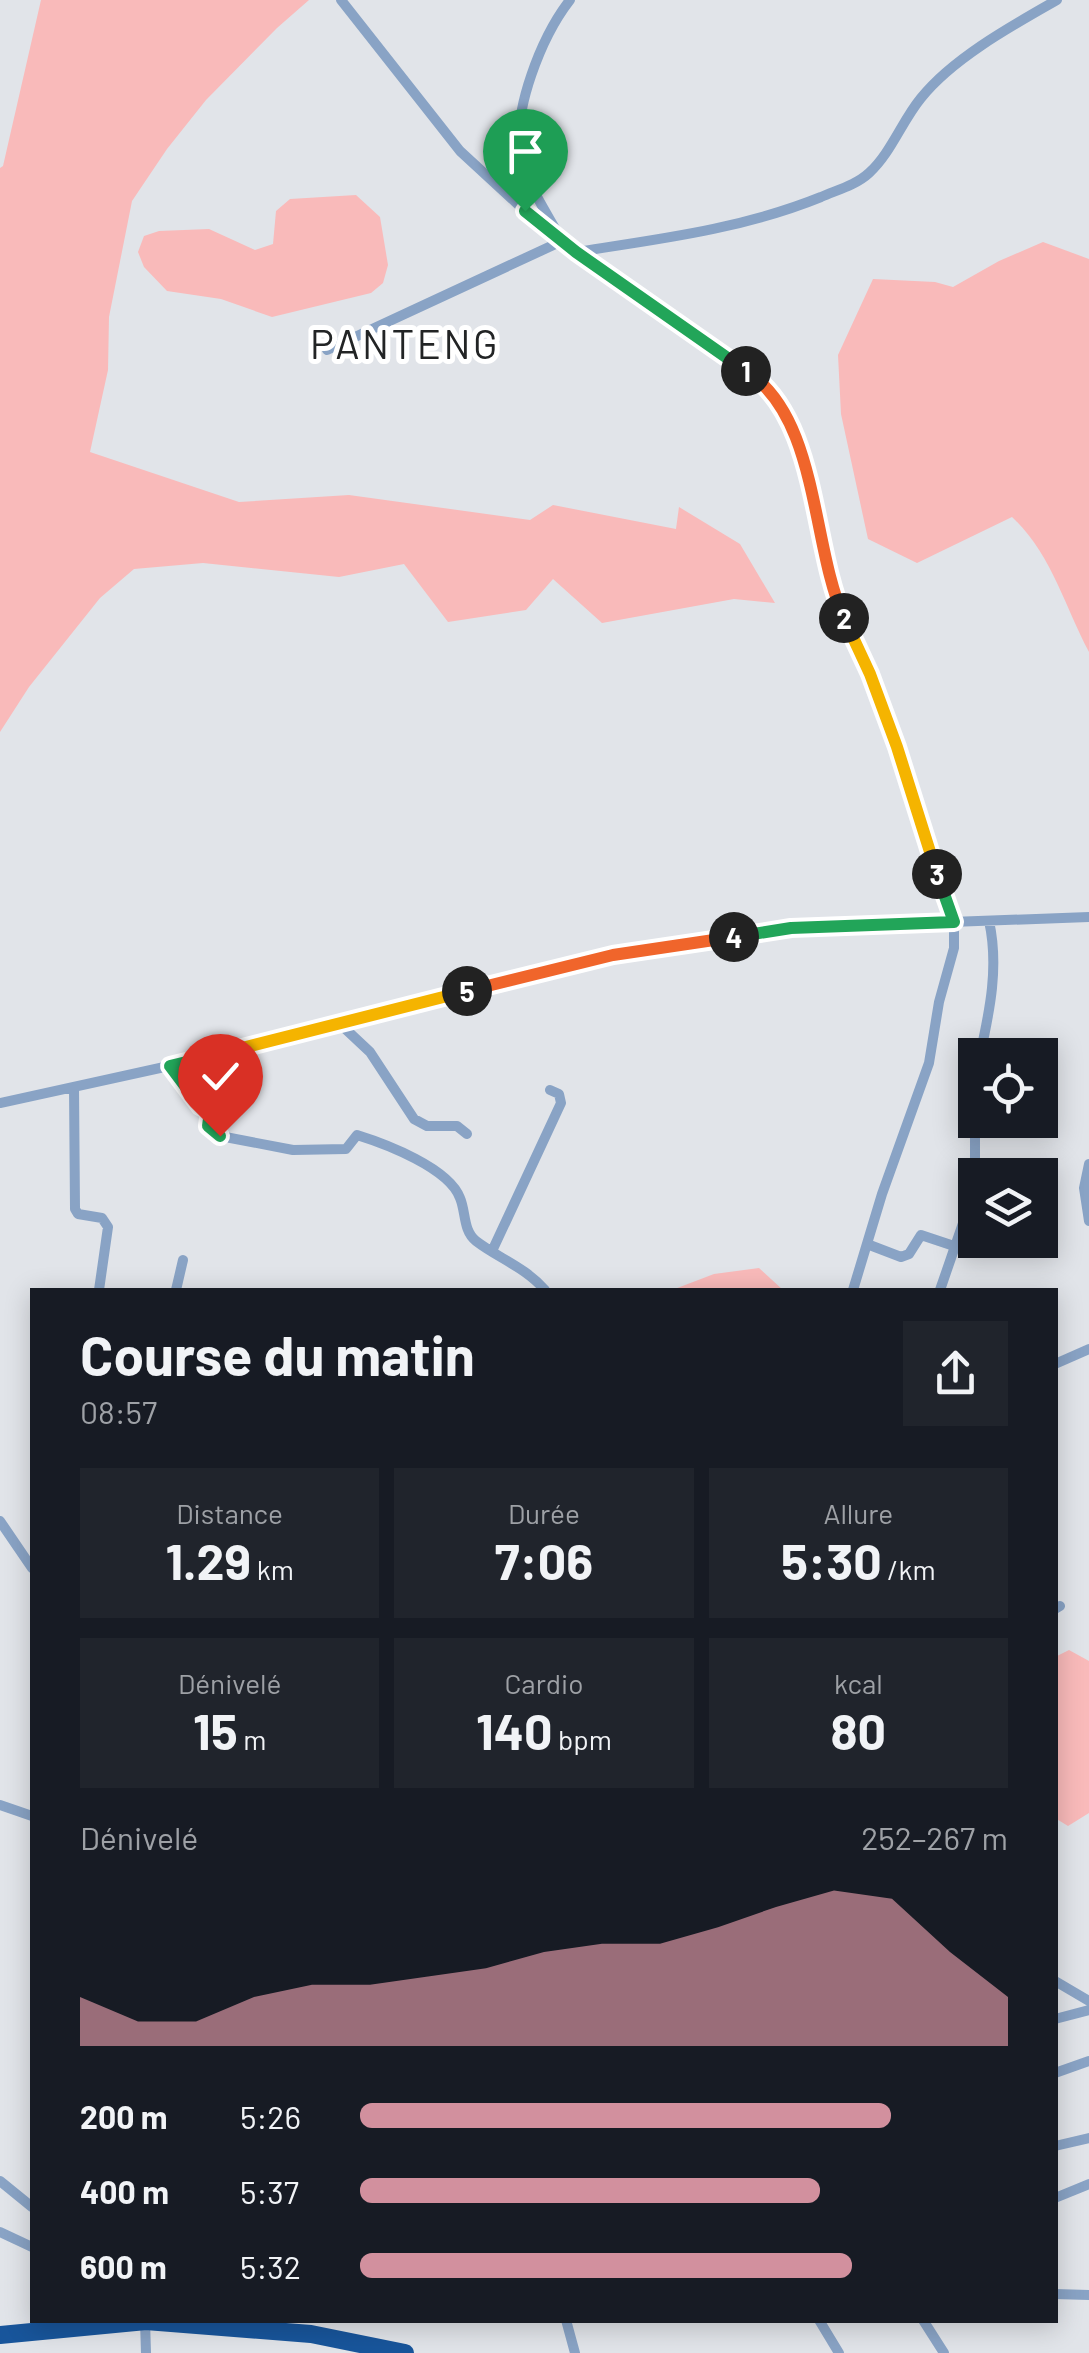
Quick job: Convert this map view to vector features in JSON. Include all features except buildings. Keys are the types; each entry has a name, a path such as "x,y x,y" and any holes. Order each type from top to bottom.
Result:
{"highway":[{"path":"0,2335 117,2323"},
{"path":"186,2323 280,2330 405,2353"}],"street":[{"path":"341,0 460,151 576,252 760,380 778,399 788,420 814,501 834,592 888,722 954,922 954,948 939,1002 930,1063 854,1288"},
{"path":"562,241 521,161 518,128 533,72 548,36 570,0"},
{"path":"576,252 732,227 786,211 847,186 878,162 934,83 1020,21 1057,0"},
{"path":"326,350 562,241"},
{"path":"0,1102 170,1066 613,955 791,928 1089,917"},
{"path":"984,1038 992,998 993,940 989,920"},
{"path":"338,1022 370,1052 414,1119 427,1126 457,1126 468,1134"},
{"path":"170,1066 200,1106 210,1111 208,1126 220,1136 319,1152 346,1149 357,1135 412,1156 459,1194 469,1233 476,1241 493,1249 542,1288"},
{"path":"74,1087 75,1208 78,1214 102,1218 108,1227 99,1288"},
{"path":"493,1249 561,1103 559,1094 550,1090"},
{"path":"941,1288 970,1203 975,1138"},
{"path":"1089,1164 1084,1188 1089,1221"},
{"path":"868,1244 901,1257 909,1254 921,1235 958,1246"},
{"path":"176,1288 183,1260"},
{"path":"1058,1363 1089,1349"},
{"path":"0,1521 30,1565"},
{"path":"0,1805 30,1815"},
{"path":"1058,1983 1089,2001"},
{"path":"1058,2018 1089,2010"},
{"path":"1058,2072 1089,2061"},
{"path":"1058,2145 1089,2138"},
{"path":"0,2181 30,2205"},
{"path":"1058,2197 1089,2184"},
{"path":"0,2232 30,2246"},
{"path":"1058,2294 1089,2295"},
{"path":"146,2323 146,2353"},
{"path":"567,2323 574,2353"},
{"path":"821,2323 839,2353"},
{"path":"925,2323 944,2353"}],"shaded area":[{"path":"41,0 309,0 206,100 132,201 109,317 108,370 90,452 239,502 349,495 530,520 553,505 676,529 679,507 740,544 775,603 734,599 602,623 553,579 526,610 448,622 404,564 339,577 203,563 134,569 100,598 29,687 0,732 0,168"},
{"path":"356,195 380,217 388,265 383,283 371,293 272,317 221,299 167,291 144,267 138,252 144,236 159,231 209,229 255,250 273,244 276,211 290,199"},
{"path":"1043,242 1089,259 1089,652 1047,564 1012,517 917,563 868,539 841,414 838,355 873,279 935,282 953,287"},
{"path":"759,1268 781,1288 677,1288 714,1274"},
{"path":"1069,1650 1089,1661 1089,1813 1068,1826 1058,1820 1058,1656"}],"district":[{"name":"PANTENG","path":"405,343"}],"route":[{"path":"220,1136 208,1126 210,1111 200,1106 170,1066 613,955 791,928 954,922 897,747 838,604 814,501 778,399 760,380 576,252 525,211"}]}
